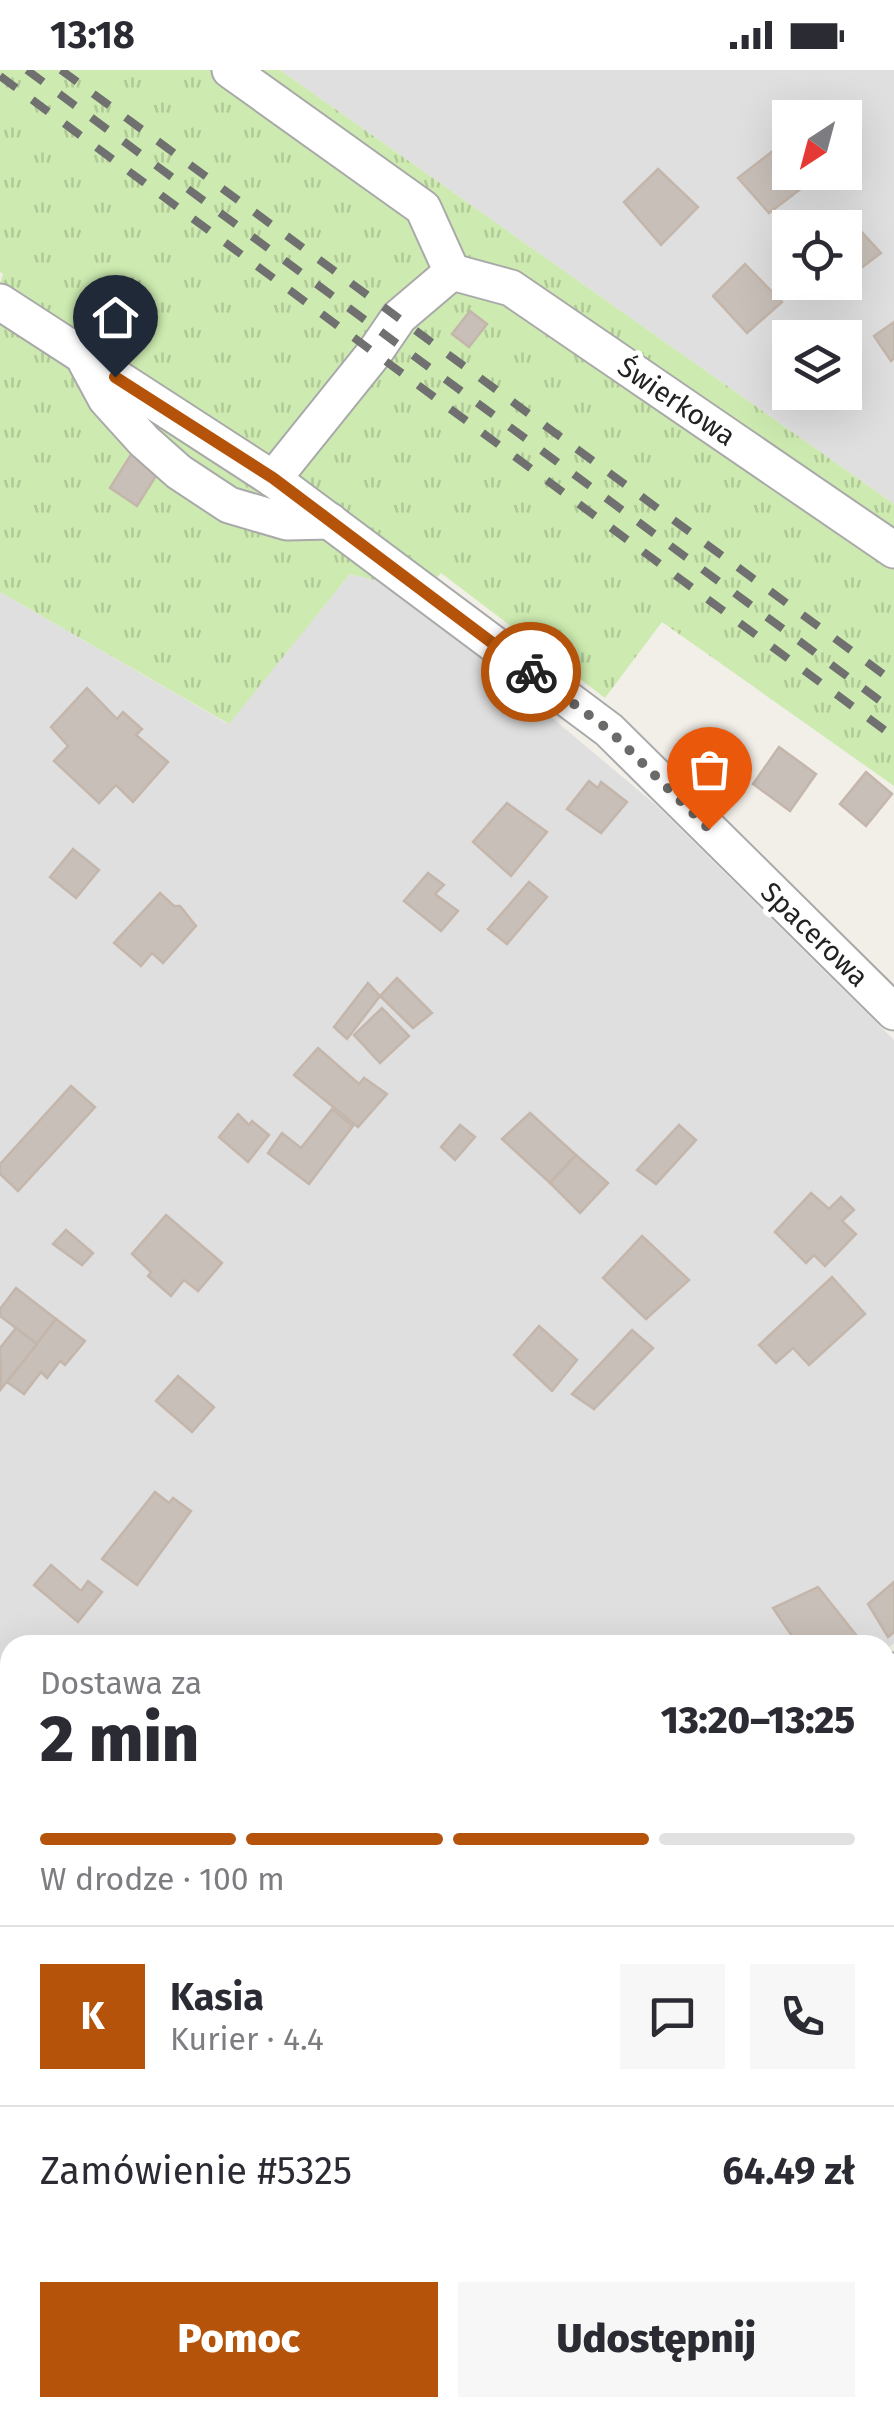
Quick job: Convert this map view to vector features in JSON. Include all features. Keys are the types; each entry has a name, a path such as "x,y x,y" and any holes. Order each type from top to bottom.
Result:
{"street":[{"path":"230,70 423,208 452,272 400,317 273,478"},
{"name":"Świerkowa","path":"452,272 511,288 894,550"},
{"name":"Spacerowa","path":"0,302 273,478 609,730 894,1012"},
{"path":"84,356 106,399 179,472 228,505 255,514 287,522 330,522"}],"shaded area":[{"path":"280,70 894,70 894,504"},
{"path":"350,574 393,584 657,806 894,1040 894,1635 0,1635 0,592 228,724"}],"green space":[{"path":"0,70 280,70 894,504 894,786 662,622 605,698 441,573 424,592 350,574 229,724 0,592"}],"building":[{"path":"772,152 772,190 799,190 769,213 738,178"},
{"path":"658,169 698,207 661,245 624,202"},
{"path":"862,232 881,253 862,267"},
{"path":"745,264 772,292 772,300 782,302 747,333 713,296"},
{"path":"470,311 487,324 469,347 452,334"},
{"path":"894,322 894,358 891,361 874,336"},
{"path":"137,445 164,463 137,506 110,488"},
{"path":"87,688 117,719 123,712 142,729 136,735 168,762 133,802 116,785 99,803 54,761 68,746 51,727"},
{"path":"779,747 816,774 790,811 753,784"},
{"path":"866,772 892,794 866,826 840,804"},
{"path":"589,781 598,788 601,782 627,802 601,833 567,809"},
{"path":"507,803 547,832 511,876 473,842"},
{"path":"73,849 99,870 76,898 50,877"},
{"path":"428,873 444,885 435,894 458,911 441,931 404,901"},
{"path":"529,882 547,897 507,944 488,929"},
{"path":"160,893 174,906 180,906 196,926 163,963 152,953 141,966 114,943"},
{"path":"397,978 432,1013 413,1028 380,996"},
{"path":"368,983 380,996 347,1039 334,1027"},
{"path":"382,1008 409,1036 380,1063 354,1035"},
{"path":"318,1048 359,1084 364,1078 387,1094 358,1127 294,1075"},
{"path":"71,1086 95,1107 18,1191 0,1174 0,1164"},
{"path":"332,1109 353,1126 309,1184 268,1153 282,1133 301,1148"},
{"path":"530,1113 576,1155 550,1183 502,1139"},
{"path":"238,1114 269,1135 248,1162 219,1137"},
{"path":"460,1125 475,1137 455,1160 441,1147"},
{"path":"679,1125 696,1140 656,1184 637,1170"},
{"path":"576,1155 608,1183 580,1213 550,1183"},
{"path":"811,1193 829,1209 841,1197 854,1210 842,1221 856,1234 825,1266 814,1255 806,1263 775,1232"},
{"path":"166,1215 222,1263 198,1291 184,1280 171,1296 148,1276 151,1272 132,1254"},
{"path":"66,1230 93,1253 82,1265 53,1244"},
{"path":"642,1236 689,1280 646,1319 603,1278"},
{"path":"832,1277 865,1314 809,1365 793,1348 776,1363 759,1345"},
{"path":"16,1288 56,1319 37,1344 0,1316 0,1309"},
{"path":"56,1319 85,1341 65,1365 60,1361 47,1378 41,1372 24,1394 7,1382"},
{"path":"539,1326 577,1360 552,1391 514,1355"},
{"path":"16,1328 37,1344 1,1389 0,1348"},
{"path":"632,1330 653,1348 594,1409 572,1394"},
{"path":"178,1376 214,1407 192,1432 156,1401"},
{"path":"155,1492 169,1503 173,1498 191,1511 137,1585 102,1559"},
{"path":"51,1565 81,1591 88,1581 102,1592 78,1622 34,1585"},
{"path":"894,1582 894,1632 890,1635 887,1635 868,1604"},
{"path":"818,1587 856,1635 791,1635 773,1608"}],"railway":[{"path":"27,70 894,711"},
{"path":"61,70 894,682"},
{"path":"0,76 894,737"}],"way so far":[{"path":"531,672 609,730 709,829"}],"route":[{"path":"115,377 273,478 531,672"}]}
